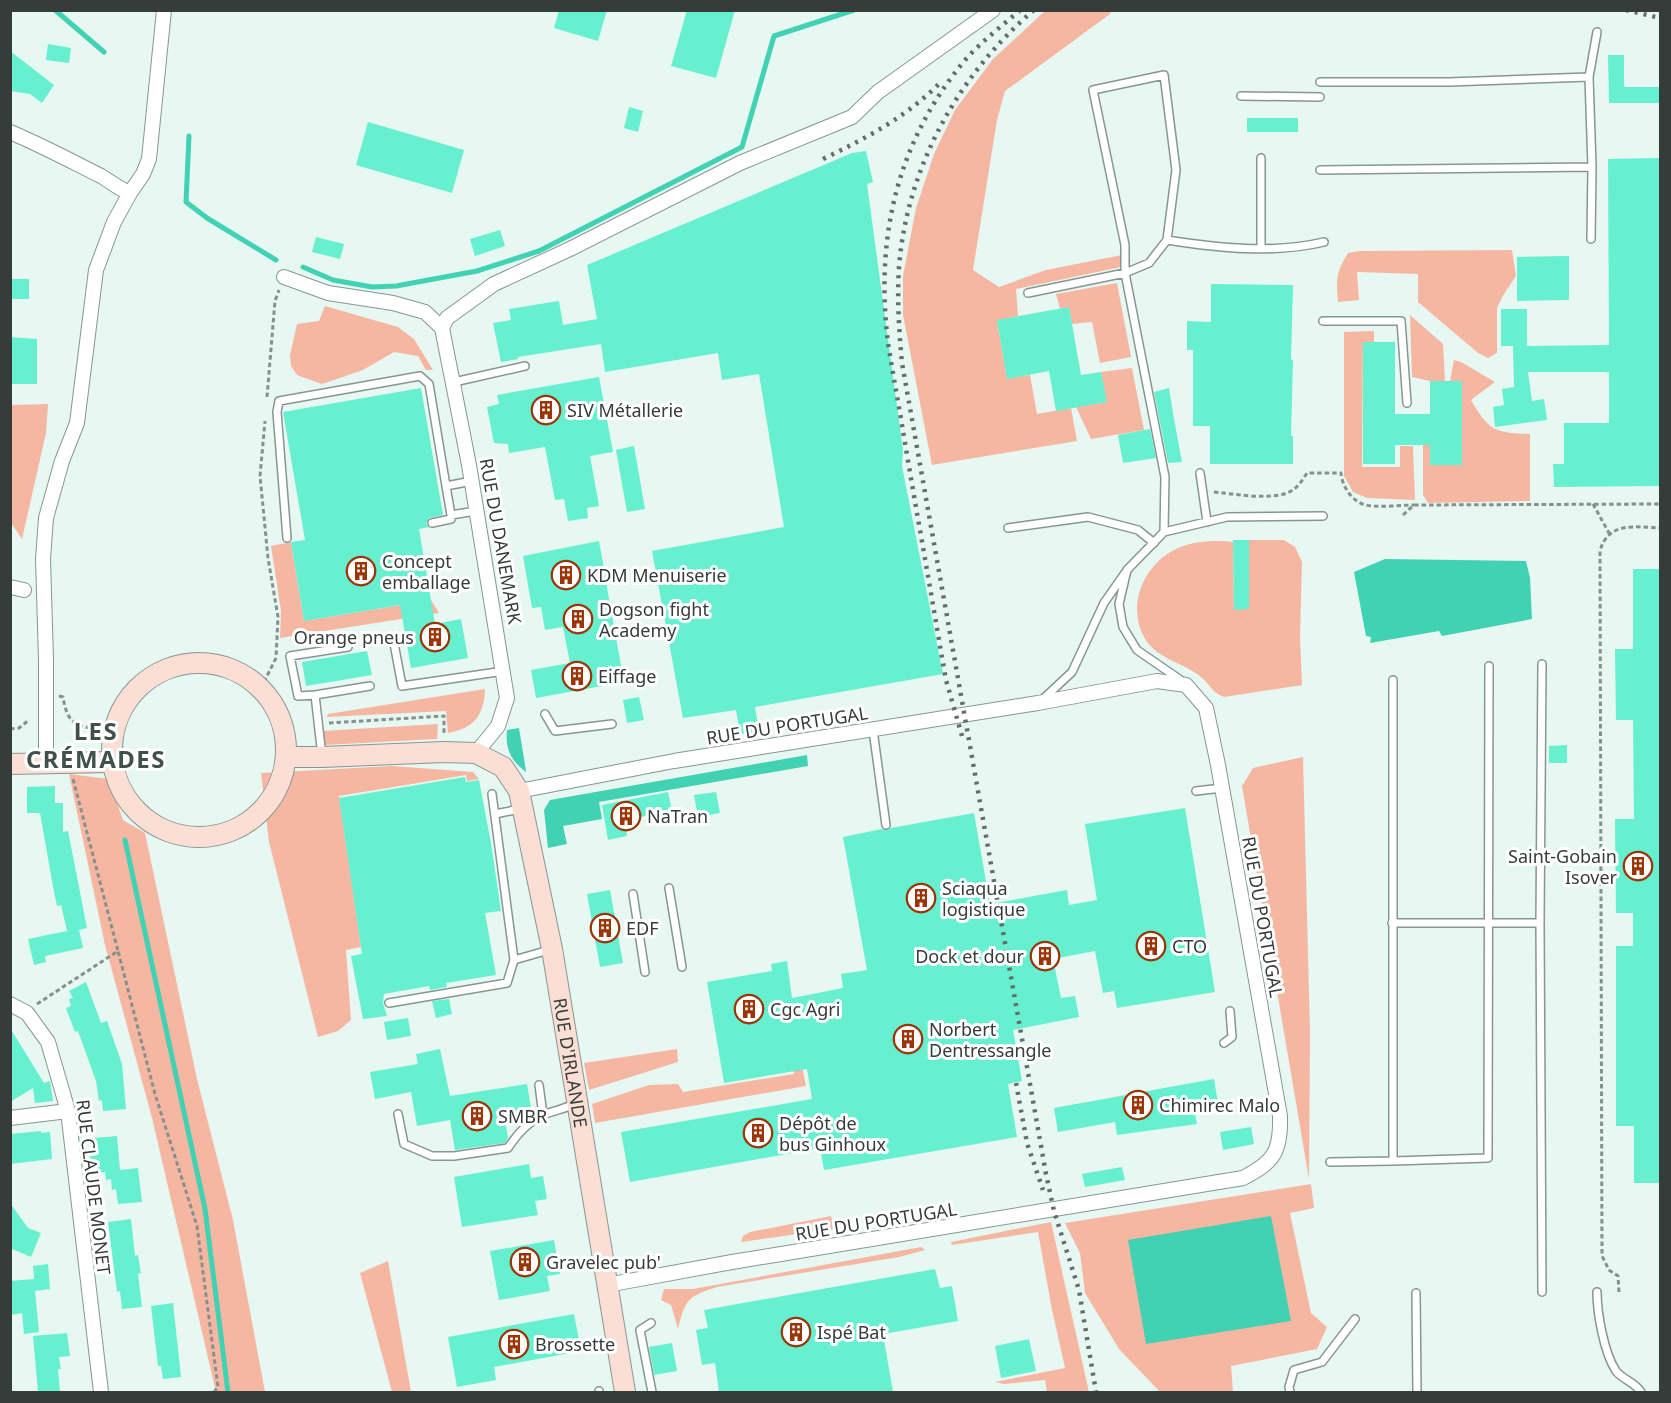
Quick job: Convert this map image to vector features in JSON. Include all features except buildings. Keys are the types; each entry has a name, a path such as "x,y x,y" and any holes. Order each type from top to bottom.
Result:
{"street":[{"path":"46,765 43,559 46,518 62,461 76,423 96,270 114,222 143,174 149,159 164,10"},
{"path":"284,277 328,293 393,303 425,312 442,328 447,318 494,284 570,249 740,163 852,117 878,92 993,10"},
{"path":"10,132 47,148 106,179 117,188 130,193"},
{"name":"RUE DU DANEMARK","path":"442,328 472,481 507,698 498,726 476,753"},
{"path":"200,662 236,669 265,691 283,722 287,757 280,785 264,809 241,827 213,836 185,836 159,828 136,811 120,788 112,762 115,724 133,691 164,669 200,662"},
{"name":"RUE DU PORTUGAL","path":"521,800 674,761 1038,703 1157,681 1186,685 1206,708 1222,788 1280,1116 1281,1138 1275,1155 1263,1167 1243,1178 721,1264 607,1286"},
{"path":"287,757 476,753"},
{"name":"RUE D'IRLANDE","path":"476,753 503,767 521,800 552,949 625,1392"},
{"path":"10,764 112,762"},
{"name":"RUE CLAUDE MONET","path":"10,1004 27,1012 48,1042 68,1112 101,1392"},
{"path":"10,1118 68,1112"}],"lane":[{"path":"1591,239 1592,167 1589,77 1598,32"},
{"path":"1028,293 1125,273 1149,263 1167,240 1176,170 1164,75 1094,90 1125,245 1125,273 1165,477 1164,532"},
{"path":"1320,82 1449,82 1589,77"},
{"path":"1241,96 1320,97"},
{"path":"1261,158 1261,248"},
{"path":"1320,170 1592,167"},
{"path":"1167,240 1216,248 1301,248 1324,242"},
{"path":"1323,321 1401,321 1407,403"},
{"path":"454,382 525,366"},
{"path":"287,538 277,412 279,401 420,376 429,384 451,514 451,519 432,523"},
{"path":"1200,473 1208,522"},
{"path":"446,486 472,481"},
{"path":"451,514 477,511"},
{"path":"1038,703 1072,672 1104,603 1127,570 1164,532 1227,517 1323,516"},
{"path":"1008,528 1088,517 1138,530 1154,543"},
{"path":"1127,570 1119,604 1123,627 1137,650 1186,685"},
{"path":"393,638 402,686 504,671"},
{"path":"348,647 290,656 298,696 370,686"},
{"path":"1542,664 1540,923 1542,1292"},
{"path":"1330,1162 1488,1158 1489,666"},
{"path":"1393,680 1393,1161"},
{"path":"315,695 322,758"},
{"path":"545,714 555,731 612,724"},
{"path":"873,730 886,825"},
{"path":"1196,791 1222,788"},
{"path":"389,1003 507,983 514,960 492,795"},
{"path":"495,814 521,800"},
{"path":"669,888 682,967"},
{"path":"633,894 645,972"},
{"path":"1392,923 1540,923"},
{"path":"514,960 552,949"},
{"path":"1224,1043 1232,1037 1230,1011"},
{"path":"538,1084 543,1115"},
{"path":"398,1114 404,1144 432,1156 454,1156 508,1148 518,1132 543,1115 565,1110 577,1102"},
{"path":"1598,1292 1598,1306 1609,1354 1617,1372 1638,1387 1641,1392"},
{"path":"1416,1293 1417,1392"},
{"path":"1290,1392 1294,1370 1322,1362 1355,1319"},
{"path":"651,1323 640,1330 652,1392"}],"path":[{"path":"1203,492 1277,495 1287,493 1299,485 1307,473 1341,473 1342,483 1353,498 1365,505 1660,504"},
{"path":"1593,504 1609,533"},
{"path":"1403,515 1414,505"},
{"path":"1619,1292 1618,1276 1609,1270 1602,1256 1600,551 1603,539 1609,533 1619,529 1660,528"},
{"path":"46,696 63,697 66,713 76,726 95,729"},
{"path":"10,729 19,728 29,721 31,712"},
{"path":"319,724 444,716 444,752"},
{"path":"72,776 155,1094 197,1226 218,1388 214,1392"},
{"path":"27,1012 118,951"}],"shaded area":[{"path":"1045,11 1111,11 1005,91 997,120 973,270 999,287 1046,270 1122,255 1121,267 1016,289 1018,316 997,321 1007,378 1030,375 1037,414 1071,408 1077,441 932,465 903,315 903,276 916,208 934,154 955,110 993,59"},
{"path":"1512,250 1516,276 1497,308 1497,353 1488,358 1478,353 1418,302 1418,274 1357,272 1359,300 1338,302 1338,277 1348,253"},
{"path":"1117,283 1131,357 1100,363 1092,322 1072,324 1069,308 1060,309 1056,294"},
{"path":"325,306 398,327 414,339 433,370 426,370 418,356 394,352 363,370 322,384 297,375 291,366 290,355 297,324 319,321"},
{"path":"1410,315 1443,344 1445,381 1430,381 1412,377"},
{"path":"1374,331 1374,342 1363,342 1362,467 1400,467 1400,446 1413,446 1415,500 1367,498 1353,492 1344,476 1344,332"},
{"path":"1454,360 1495,382 1471,400 1488,424 1509,433 1530,434 1530,501 1428,503 1423,495 1423,445 1430,445 1430,465 1462,465 1462,382 1450,381"},
{"path":"1132,368 1144,430 1091,439 1076,407 1106,402 1101,372"},
{"path":"48,404 46,433 22,539 11,523 11,405"},
{"path":"1249,540 1284,540 1295,547 1302,562 1300,637 1302,685 1224,697 1193,671 1162,655 1149,644 1139,624 1138,598 1148,574 1166,555 1178,548 1198,542 1233,542 1234,609 1249,609"},
{"path":"291,542 304,621 431,600 439,613 280,638 281,611 271,546"},
{"path":"1385,559 1526,561 1530,578 1532,619 1442,636 1439,631 1370,643 1371,637 1366,636 1354,572"},
{"path":"485,689 483,706 476,719 465,728 448,733 446,711 327,717 328,714"},
{"path":"438,724 437,739 324,745 323,731"},
{"path":"519,728 526,772 513,759 507,743 507,730"},
{"path":"807,755 808,766 599,802 602,819 563,826 567,844 548,848 544,810 550,800"},
{"path":"1303,757 1310,1033 1309,1179 1242,786 1253,768"},
{"path":"392,766 473,772 479,779 467,781 466,775 339,796 361,947 346,950 351,1020 338,1031 318,1037 269,842 261,773"},
{"path":"69,774 109,779 123,820 145,833 197,1079 233,1220 265,1392 216,1392 152,1118 105,945"},
{"path":"795,1032 806,1086 595,1123 592,1104 649,1085 678,1084 683,1092 794,1074 787,1034"},
{"path":"677,1049 678,1062 589,1090 584,1063"},
{"path":"1311,1184 1314,1208 1290,1213 1311,1313 1327,1327 1317,1349 1231,1366 1233,1392 1160,1392 1119,1349 1085,1293 1080,1253 1065,1223"},
{"path":"831,1216 834,1229 741,1242 743,1236 750,1232"},
{"path":"1271,1216 1291,1321 1146,1344 1128,1240"},
{"path":"1051,1222 1089,1392 1047,1392 1045,1380 1004,1384 995,1382 1065,1368 1038,1232 952,1245 951,1242"},
{"path":"921,1247 925,1250 899,1257 707,1290 689,1300 678,1329 671,1305 661,1300 664,1289 693,1289"},
{"path":"388,1261 411,1392 392,1392 360,1273"}],"waterway":[{"path":"55,10 104,52"},
{"path":"303,267 333,280 372,287 396,286 477,271 539,251 742,147 774,36 854,10"},
{"path":"189,136 186,202 207,218 276,260"},
{"path":"125,840 205,1209 228,1392"}],"railway":[{"path":"962,736 946,680 888,343 885,265 896,192 923,123 942,90 966,59 1020,10"},
{"path":"1034,10 982,64 960,94 941,125 925,159 904,230 899,267 899,315 902,363 1046,1174 1054,1211 1079,1290 1096,1392"},
{"path":"1626,10 1660,18"},
{"path":"823,159 885,126 914,106 941,82"},
{"path":"1016,1083 1027,1143 1043,1190"}],"place":[{"name":"SIV Métallerie","path":"546,410"},
{"name":"Concept emballage","path":"361,571"},
{"name":"KDM Menuiserie","path":"566,575"},
{"name":"Dogson fight Academy","path":"578,619"},
{"name":"Orange pneus","path":"435,637"},
{"name":"Eiffage","path":"577,676"},
{"name":"NaTran","path":"626,816"},
{"name":"Saint-Gobain Isover","path":"1638,866"},
{"name":"Sciaqua logistique","path":"921,898"},
{"name":"EDF","path":"605,928"},
{"name":"CTO","path":"1151,946"},
{"name":"Dock et dour","path":"1045,956"},
{"name":"Cgc Agri","path":"749,1009"},
{"name":"Norbert Dentressangle","path":"908,1039"},
{"name":"Chimirec Malo","path":"1138,1105"},
{"name":"SMBR","path":"477,1116"},
{"name":"Dépôt de bus Ginhoux","path":"758,1133"},
{"name":"Gravelec pub'","path":"525,1262"},
{"name":"Ispé Bat","path":"796,1332"},
{"name":"Brossette","path":"514,1344"}],"district":[{"name":"LES CRÉMADES","path":"96,744"}]}
